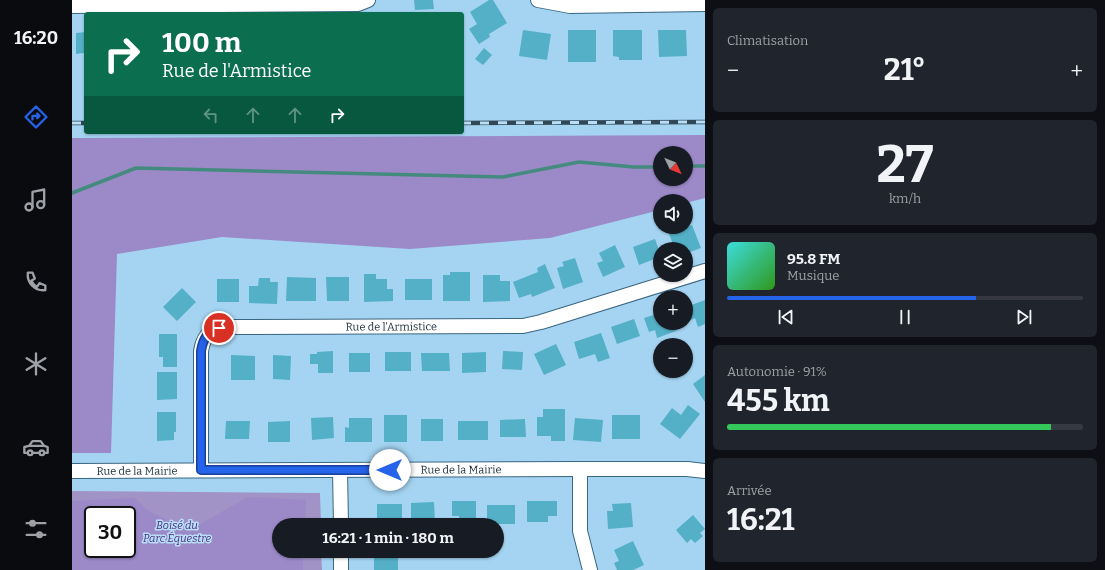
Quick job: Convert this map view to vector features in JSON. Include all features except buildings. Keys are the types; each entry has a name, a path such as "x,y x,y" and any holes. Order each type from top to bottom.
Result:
{"street":[{"path":"72,6 358,4 368,0"},
{"path":"538,0 570,6 705,4"},
{"name":"Rue de l'Armistice","path":"201,470 201,351 206,337 215,330 231,327 523,326 542,322 705,271"},
{"path":"580,469 580,531 590,570"},
{"name":"Rue de la Mairie","path":"72,471 580,469 687,469 705,471"},
{"path":"340,470 340,518"},
{"path":"341,558 341,570"}],"green space":[{"path":"705,135 705,198 693,201 693,194 653,194 653,212 550,238 410,249 222,237 117,254 111,453 72,453 72,138"},
{"name":"Boisé du Parc Équestre","path":"72,491 320,493 321,518 272,518 272,558 321,558 322,570 72,570"},
{"name":"Boisé du Parc Équestre","path":"248,497 306,500 305,518 272,518 272,558 303,558 303,570 72,570 72,501 134,498 149,511 188,531"}],"waterway":[{"path":"72,193 136,168 503,177 579,162 634,167 653,167"},
{"path":"693,166 705,166"}],"railway":[{"path":"464,123 705,122"},
{"path":"72,123 84,123"}],"route":[{"path":"219,328 211,331 206,337 201,351 201,470 390,470"}]}
